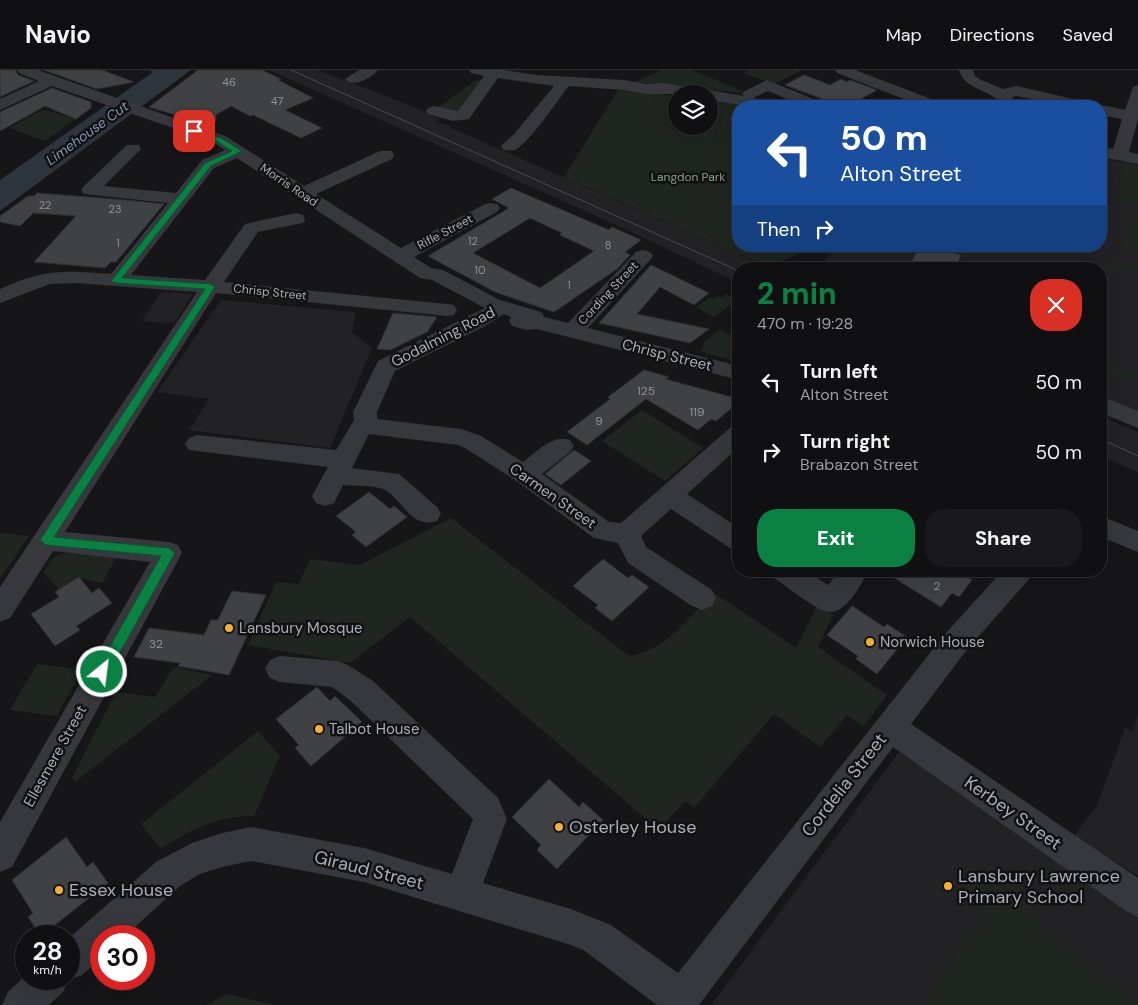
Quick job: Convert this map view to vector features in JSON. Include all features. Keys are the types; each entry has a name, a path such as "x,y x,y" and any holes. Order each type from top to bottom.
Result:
{"street":[{"name":"Morris Road","path":"24,70 142,114 219,139 427,274 426,279 486,305"},
{"path":"353,78 371,70"},
{"path":"476,70 493,74 565,78 646,89 668,89"},
{"path":"604,84 608,74 616,70"},
{"path":"842,70 920,100"},
{"path":"966,70 969,79 975,84 1001,94 1006,100"},
{"path":"434,111 454,116 463,116 493,74"},
{"path":"509,146 520,137 565,78"},
{"path":"0,105 52,80"},
{"path":"750,94 767,85 793,100"},
{"path":"1120,156 1138,90"},
{"path":"1001,94 1017,91 1057,100"},
{"path":"718,96 739,100"},
{"path":"1107,111 1130,116"},
{"path":"133,149 101,177 90,190 182,199"},
{"path":"116,281 208,164 238,151"},
{"path":"1107,153 1138,159"},
{"path":"302,194 386,155"},
{"name":"Rifle Street","path":"399,257 491,208"},
{"path":"0,610 211,287 252,228 296,218"},
{"name":"Cording Street","path":"574,331 643,256"},
{"name":"Chrisp Street","path":"0,297 30,283 62,277 211,287 447,310"},
{"name":"Chrisp Street","path":"486,305 527,323 537,322 732,372"},
{"name":"Godalming Road","path":"365,419 386,366 486,305"},
{"path":"1107,407 1138,420"},
{"path":"334,477 365,419"},
{"name":"Carmen Street","path":"365,419 375,428 461,437 473,442 524,474 603,531 626,534"},
{"path":"702,598 637,555 626,534 732,439"},
{"path":"197,444 334,477 390,482 428,514"},
{"path":"524,474 562,446"},
{"path":"670,496 732,536"},
{"path":"1107,529 1138,542"},
{"name":"Ellesmere Street","path":"0,855 169,553 46,540"},
{"path":"794,577 831,601 850,578"},
{"name":"Cordelia Street","path":"679,1002 958,639 1014,577"},
{"path":"280,669 338,674 362,691 486,810 490,818 462,894"},
{"name":"Kerbey Street","path":"890,726 1046,837 1138,899"},
{"name":"Giraud Street","path":"80,952 168,874 192,860 222,850 251,844 364,865 583,931 598,938 679,1002"},
{"path":"21,1005 38,990"}],"shaded area":[{"path":"269,70 318,70 414,107 439,119 436,122 450,126 756,262 732,262 732,280 612,223"},
{"path":"1107,159 1138,165 1138,412 1107,399 1107,262 958,262 961,255 950,252 1107,252"},
{"path":"831,252 916,252 911,262 825,262"},
{"path":"161,292 193,294 174,323 142,321"},
{"path":"221,300 356,312 352,332 372,348 330,448 189,430 209,399 157,392"},
{"path":"1107,419 1138,432 1138,472 1107,459"},
{"path":"1138,715 1138,876 1074,836 1097,806 1125,728 1132,732"},
{"name":"Lansbury Lawrence Primary School","path":"899,752 1054,855 1138,916 1138,1005 711,1005"}],"green space":[{"path":"661,70 692,70 745,92 718,91 718,85 668,85 635,82"},
{"path":"750,70 800,71 774,84 743,73"},
{"path":"476,80 482,81 461,113 436,109"},
{"name":"Langdon Park","path":"618,90 668,95 668,135 718,135 718,101 732,104 732,251 564,177"},
{"path":"42,110 76,119 45,141 9,128"},
{"path":"1123,162 1138,165 1138,207 1117,202"},
{"path":"1133,210 1138,211 1138,254 1123,250 1128,233 1124,231 1126,225 1129,226"},
{"name":"Langdon Park","path":"734,252 803,252 780,262 757,262"},
{"path":"1123,263 1138,265 1138,270 1122,269 1111,271 1107,274 1107,265"},
{"path":"727,294 732,297 732,304 714,317 696,307 710,297 713,299 717,296 721,298"},
{"path":"720,329 732,336 732,360 701,352 705,341"},
{"path":"1107,361 1124,371 1138,374 1138,381 1107,370"},
{"path":"642,410 703,448 665,481 602,441"},
{"path":"451,518 629,656 654,648 676,632 713,592 796,648 818,604 833,615 818,647 887,695 863,727 847,715 820,747 774,714 694,808 685,801 659,830 410,617 350,663 248,645 276,582 299,584 310,559 360,565"},
{"path":"0,533 29,536 0,579"},
{"path":"66,552 117,556 102,583 79,578 59,590 43,572 54,557"},
{"path":"37,664 82,670 57,716 10,710"},
{"path":"174,667 212,675 75,782 72,777 116,692 155,697"},
{"path":"258,731 280,756 254,816 228,818 205,825 183,835 161,849 141,824"},
{"path":"972,866 1045,920 1041,927 1138,1002 1138,1005 923,1005 984,907 958,885"},
{"path":"228,994 274,1005 206,1005"}],"water":[{"name":"Limehouse Cut","path":"148,70 191,70 0,211 0,180 153,72"}],"building":[{"path":"0,70 15,70 18,75 34,81 0,97"},
{"path":"44,70 102,70 134,82 97,89"},
{"path":"198,70 262,70 313,98 285,110 322,128 301,138 231,106 216,115 216,122 209,119 202,123 149,107"},
{"path":"804,75 830,85 841,79 847,82 850,80 877,90 859,100 826,100 785,85"},
{"path":"52,88 91,102 91,108 76,119 45,106 0,131 0,112"},
{"path":"511,188 609,230 612,227 641,240 625,252 630,255 617,269 554,312 495,292 428,256 509,208 492,199","holes":["530,218 562,233 560,235 594,251 540,288 473,253"]},
{"path":"37,193 164,204 116,262 111,262 105,268 34,262 76,216 33,213 20,226 0,222 0,216 28,196 34,196"},
{"path":"916,252 950,252 961,255 958,262 911,262"},
{"path":"651,265 709,293 694,305 660,287 637,314 709,329 690,343 599,323"},
{"path":"393,313 437,317 427,332 390,350 377,349"},
{"path":"644,370 669,377 665,379 732,397 732,408 716,421 711,419 698,430 646,399 587,445 567,432 610,399 608,397"},
{"path":"574,450 591,461 561,485 545,474"},
{"path":"369,492 390,509 394,506 407,517 366,547 352,535 356,532 336,516"},
{"path":"603,559 628,578 632,575 649,587 612,621 595,608 598,605 573,586"},
{"path":"79,577 92,593 99,588 112,603 76,626 80,630 55,646 31,614 59,597 55,592"},
{"path":"893,577 967,577 972,580 959,597 952,593 941,607"},
{"name":"Lansbury Mosque","path":"232,591 266,595 229,675 178,666 180,663 134,657 149,628 204,635 211,620 218,620"},
{"name":"Norwich House","path":"852,606 884,627 887,624 907,637 877,674 856,659 858,656 827,635"},
{"name":"Talbot House","path":"317,687 330,701 335,696 362,722 311,766 295,748 299,745 276,719"},
{"name":"Osterley House","path":"549,779 579,807 583,802 603,820 557,869 537,850 541,845 512,817"},
{"name":"Essex House","path":"66,837 87,867 93,862 108,883 55,925 33,925 28,917 33,913 12,880"}],"tram line":[{"path":"291,70 732,268"},
{"path":"1107,442 1138,456"}],"place":[{"name":"Lansbury Mosque","path":"229,628"},
{"name":"Norwich House","path":"870,642"},
{"name":"Talbot House","path":"319,729"},
{"name":"Osterley House","path":"559,827"},
{"name":"Lansbury Lawrence Primary School","path":"948,886"},
{"name":"Essex House","path":"59,890"}],"route":[{"path":"102,672 169,553 46,540 211,287 116,281 208,164 218,158 238,151 219,139 194,131"}]}
